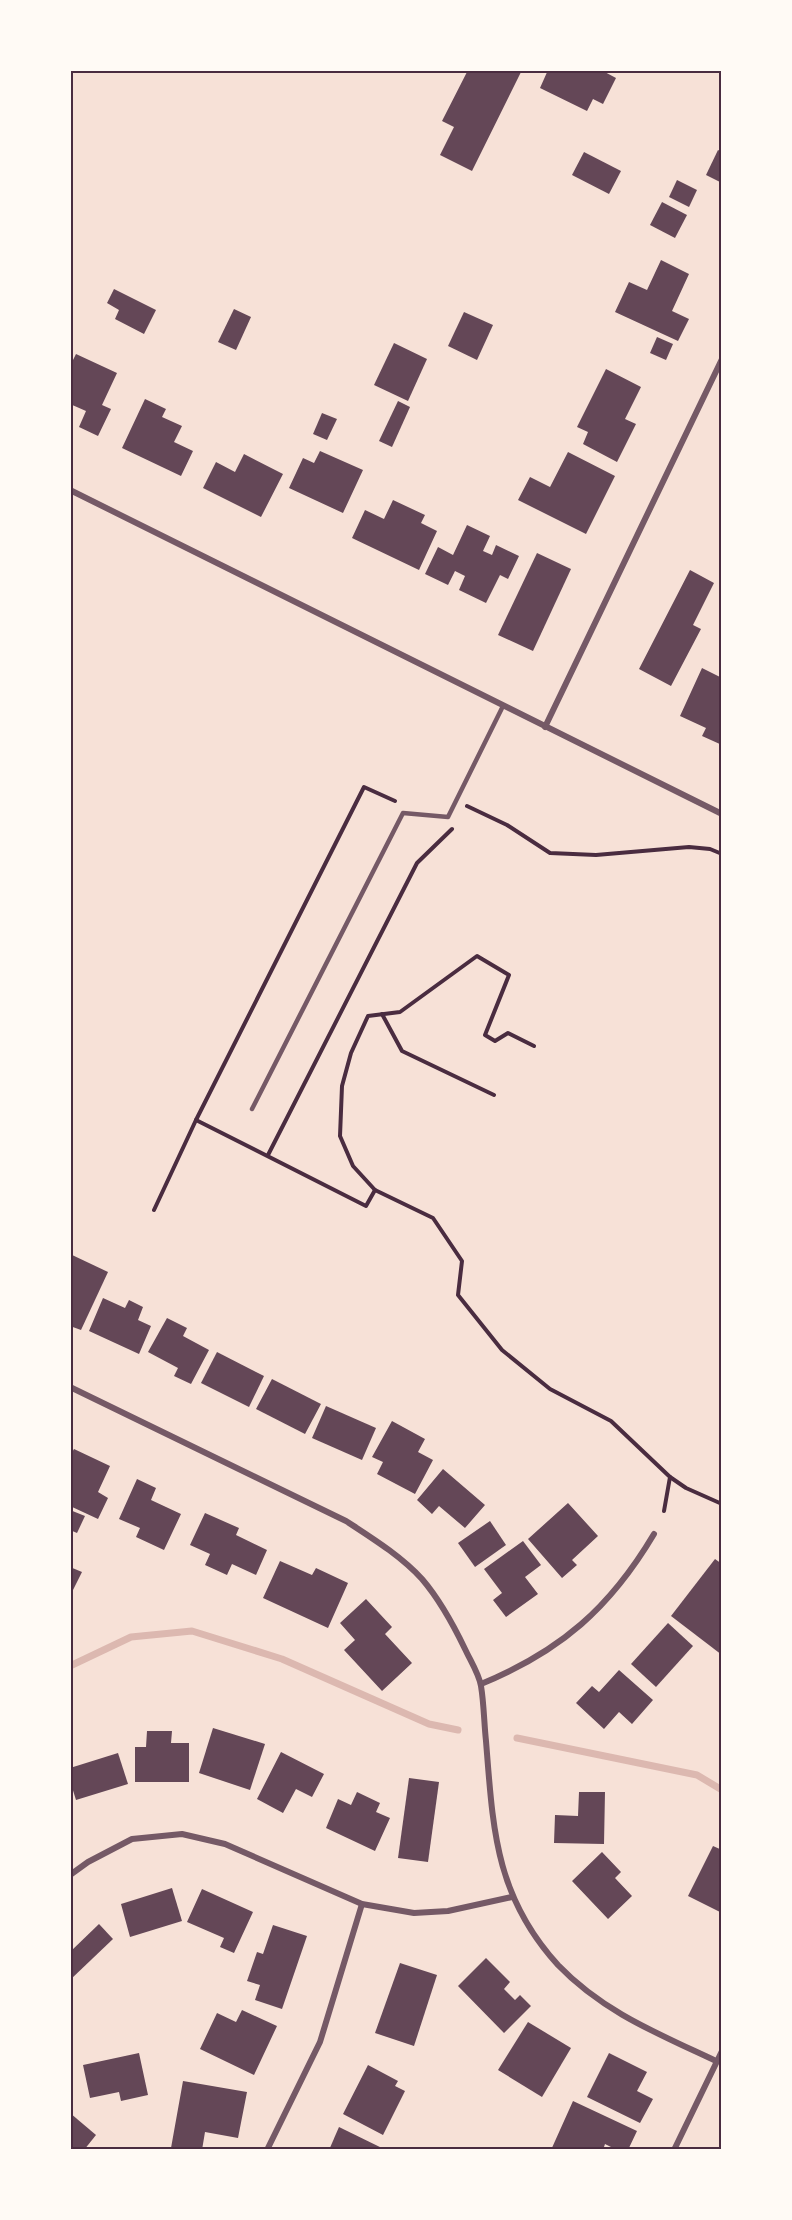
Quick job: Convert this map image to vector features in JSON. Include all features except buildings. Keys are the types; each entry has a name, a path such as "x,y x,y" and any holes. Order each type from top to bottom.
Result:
{"street":[{"path":"545,727 722,359"},
{"path":"70,490 722,814"},
{"path":"70,1387 346,1521 384,1546 422,1579 450,1619 481,1684 492,1810 501,1864 512,1897 535,1934 558,1964 601,2003 716,2061"},
{"path":"481,1684 511,1672 541,1656 581,1626 605,1603 636,1564 654,1534"},
{"path":"70,1875 88,1862 132,1839 182,1834 225,1844 362,1904 414,1913 448,1911 512,1897"},
{"path":"267,2150 320,2042 362,1904"},
{"path":"674,2150 722,2050"}],"lane":[{"path":"252,1109 404,813 448,817 503,706"}],"path":[{"path":"154,1210 196,1120 364,787 394,801"},
{"path":"462,814 468,805 507,825 550,853 596,855 689,847 710,849 722,854"},
{"path":"268,1155 417,863 450,832 456,823"},
{"path":"534,1046 508,1033 495,1041 485,1035 509,975 477,956 400,1012 368,1016 351,1053 342,1086 340,1136 353,1166 375,1190 433,1218 462,1261 458,1295 502,1350 550,1389 611,1421 670,1477 686,1488 722,1504"},
{"path":"382,1014 402,1051 494,1095"},
{"path":"196,1120 366,1206 375,1190"},
{"path":"664,1511 670,1477"}],"waterway":[{"path":"70,1666 131,1637 192,1631 282,1659 429,1724 458,1730"},
{"path":"517,1738 697,1775 722,1790"}]}
